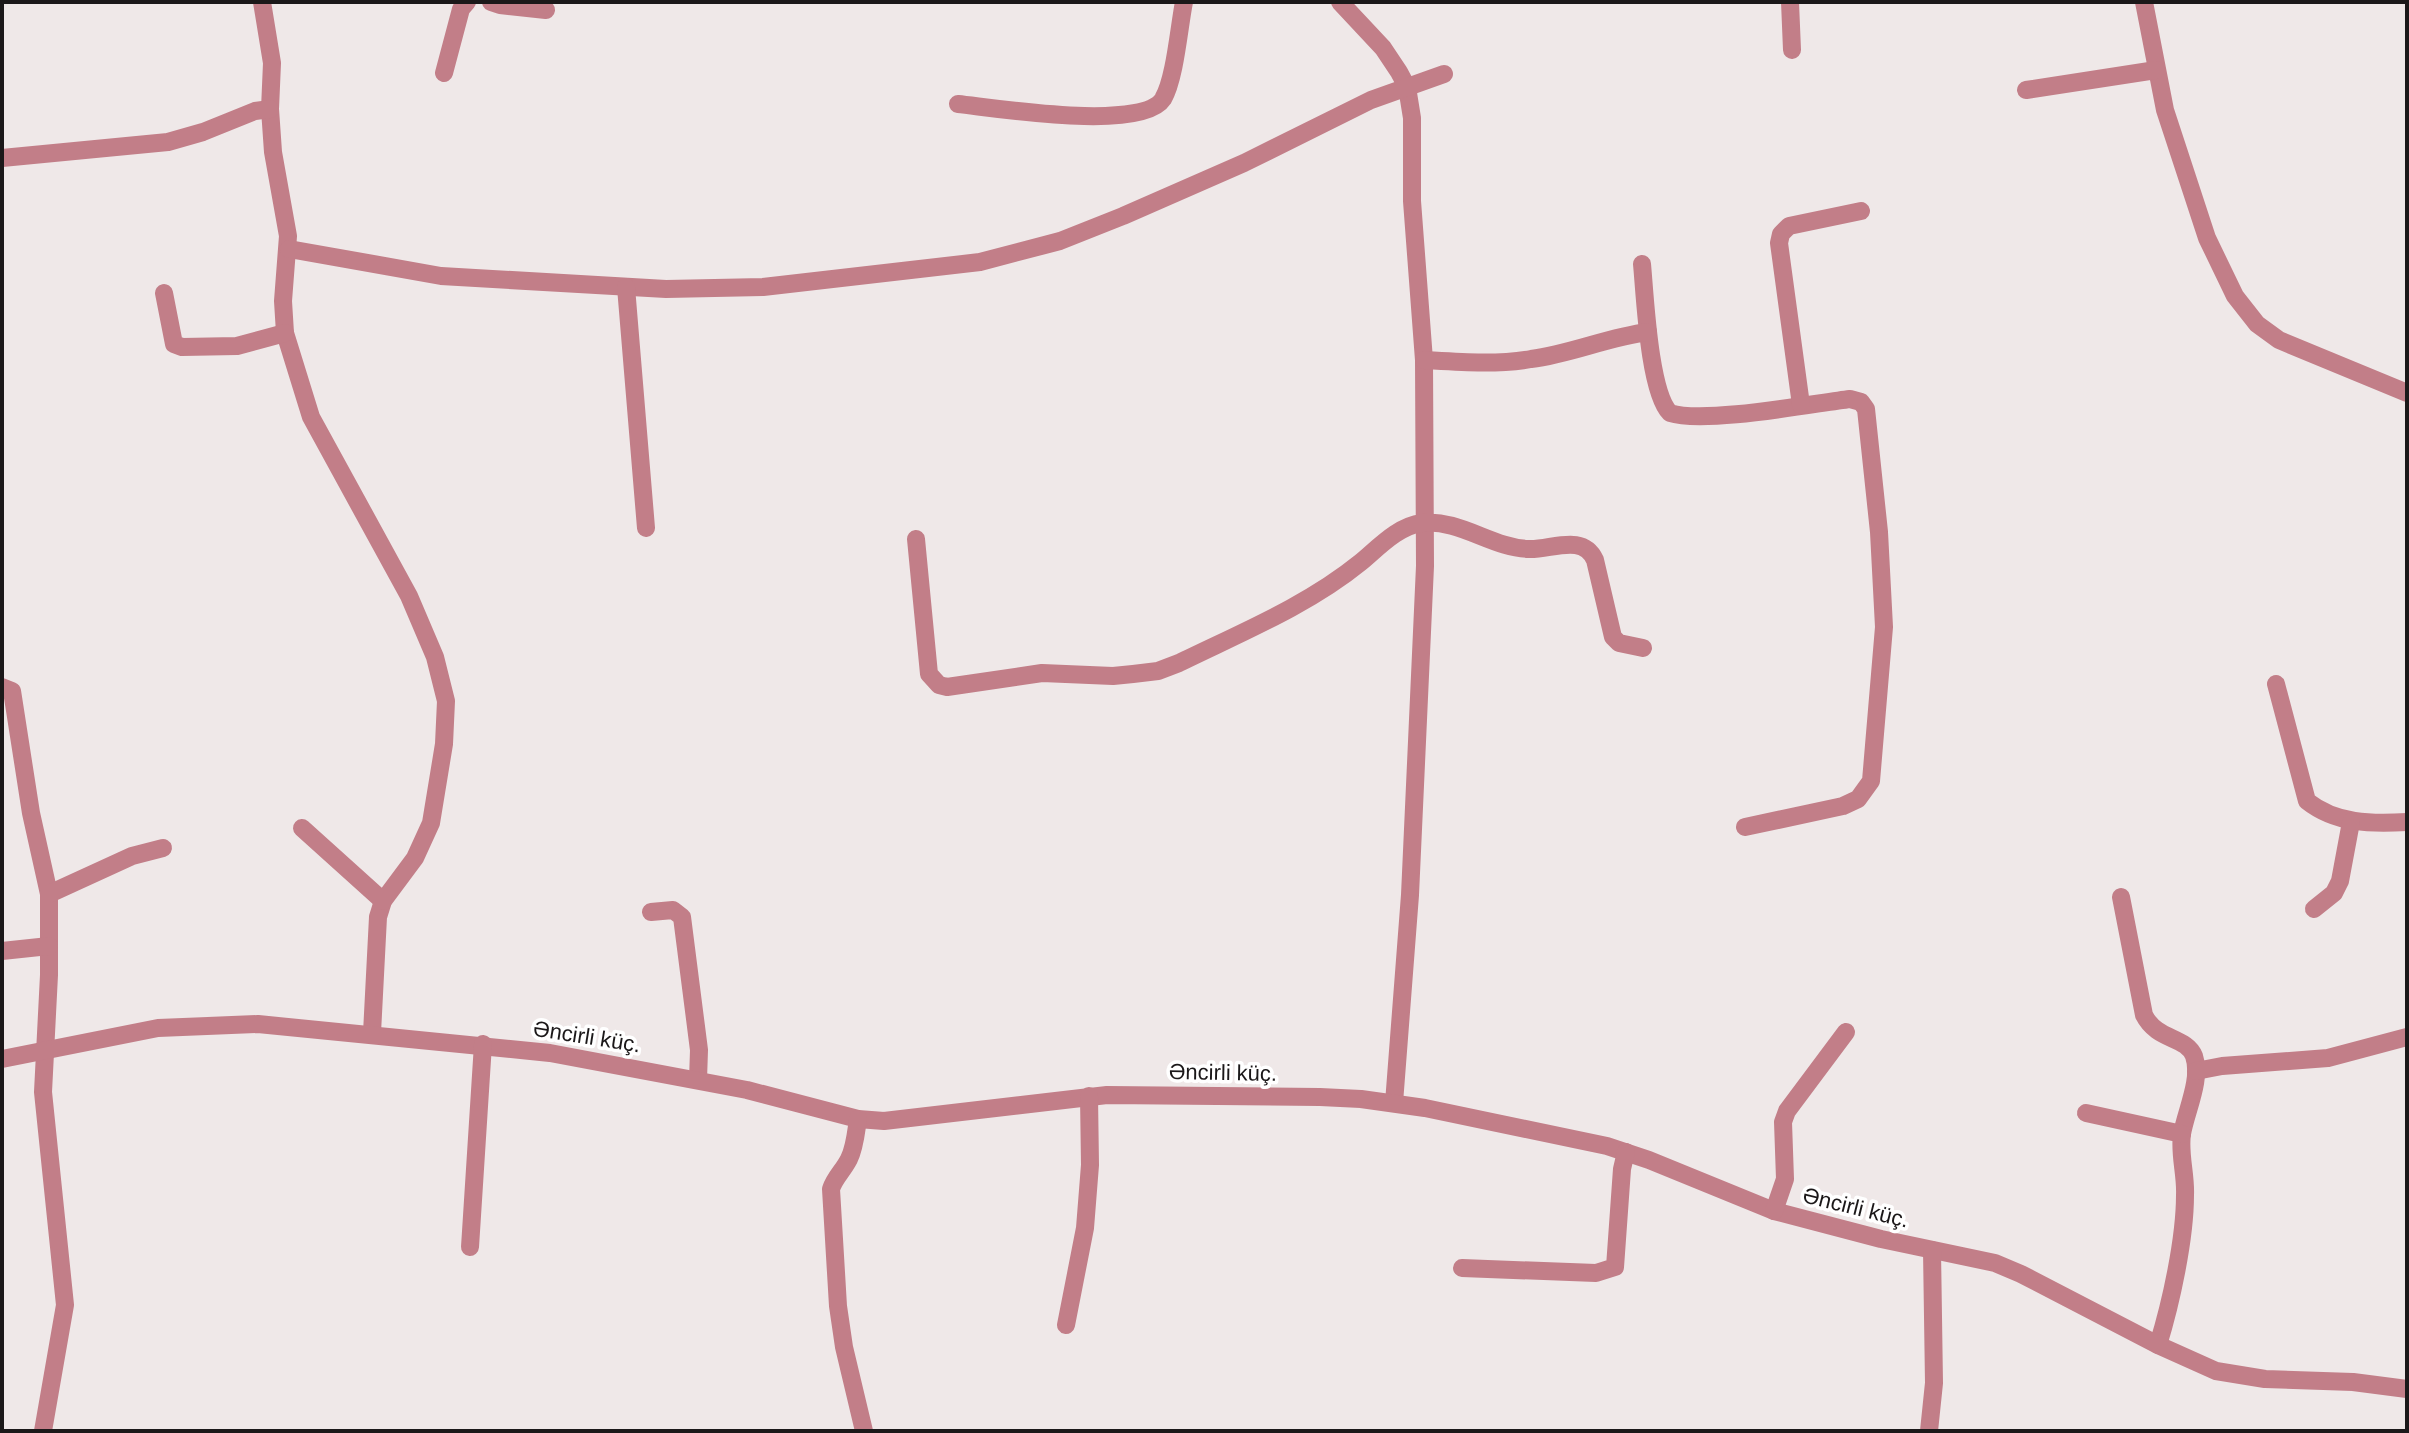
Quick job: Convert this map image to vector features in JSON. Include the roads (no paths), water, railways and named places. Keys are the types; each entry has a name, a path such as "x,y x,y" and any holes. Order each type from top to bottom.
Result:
{"street":[{"path":"262,2 271,54 273,152 289,249 283,301 285,333 311,417 409,596 435,657 446,701 444,744 431,823 415,858 383,901 378,917 372,1033"},
{"path":"444,73 461,9 467,2"},
{"path":"491,2 546,10"},
{"path":"958,104 1099,117 1134,115 1155,107 1164,98 1170,79 1184,2"},
{"path":"1340,2 1383,48 1407,87 1412,118 1412,201 1424,360 1425,523 1411,867 1394,1103"},
{"path":"1790,2 1792,50"},
{"path":"2144,2 2165,110 2207,238 2223,275 2246,311 2257,324 2279,340 2407,393"},
{"path":"2026,90 2156,70"},
{"path":"289,249 441,276 708,290 763,287 980,262 1027,251 1123,216 1244,163 1371,100 1444,74"},
{"path":"2,158 168,142 255,111 270,109"},
{"path":"1801,405 1779,243 1781,234 1789,226 1861,211"},
{"path":"1642,264 1648,332 1661,400 1670,413 1692,416 1850,399 1861,402 1866,409 1879,532 1884,627 1871,781 1858,799 1843,806 1745,827"},
{"path":"626,287 646,528"},
{"path":"164,293 174,344 182,347 237,346 285,333"},
{"path":"1424,360 1470,362 1533,359 1603,340 1648,332"},
{"path":"916,539 929,674 939,685 947,687 1042,673 1113,676 1158,671 1297,604 1348,572 1392,536 1425,523 1458,527 1521,549 1566,545 1585,547 1592,552 1595,560 1613,637 1619,643 1643,648"},
{"path":"2276,684 2307,801 2329,815 2351,822 2407,822"},
{"path":"2,687 12,691 31,813 49,894 45,1123 65,1305 43,1431"},
{"path":"2314,909 2334,893 2340,881 2351,822"},
{"path":"302,828 383,901"},
{"path":"49,894 132,856 163,848"},
{"path":"2121,897 2144,1015 2158,1033 2188,1047 2194,1056 2196,1071 2182,1134 2184,1209 2171,1297 2158,1345"},
{"path":"651,912 673,910 682,917 699,1050 698,1080"},
{"path":"2,951 49,946"},
{"name":"Əncirli küç.","path":"2,1059 136,1032 227,1023 483,1044 599,1061 698,1080 858,1119 905,1121 1089,1096 1320,1097 1394,1103 1626,1152 1774,1211 2007,1267 2200,1365 2232,1374 2407,1389"},
{"path":"1774,1211 1785,1179 1783,1122 1787,1111 1846,1032"},
{"path":"2196,1071 2222,1066 2328,1058 2407,1037"},
{"path":"470,1247 483,1044"},
{"path":"1066,1325 1085,1228 1090,1165 1089,1096"},
{"path":"2086,1113 2182,1134"},
{"path":"858,1119 853,1150 834,1178 831,1189 838,1306 844,1347 864,1431"},
{"path":"1462,1268 1596,1273 1615,1267 1626,1152"},
{"path":"1929,1431 1934,1383 1932,1250"}]}
